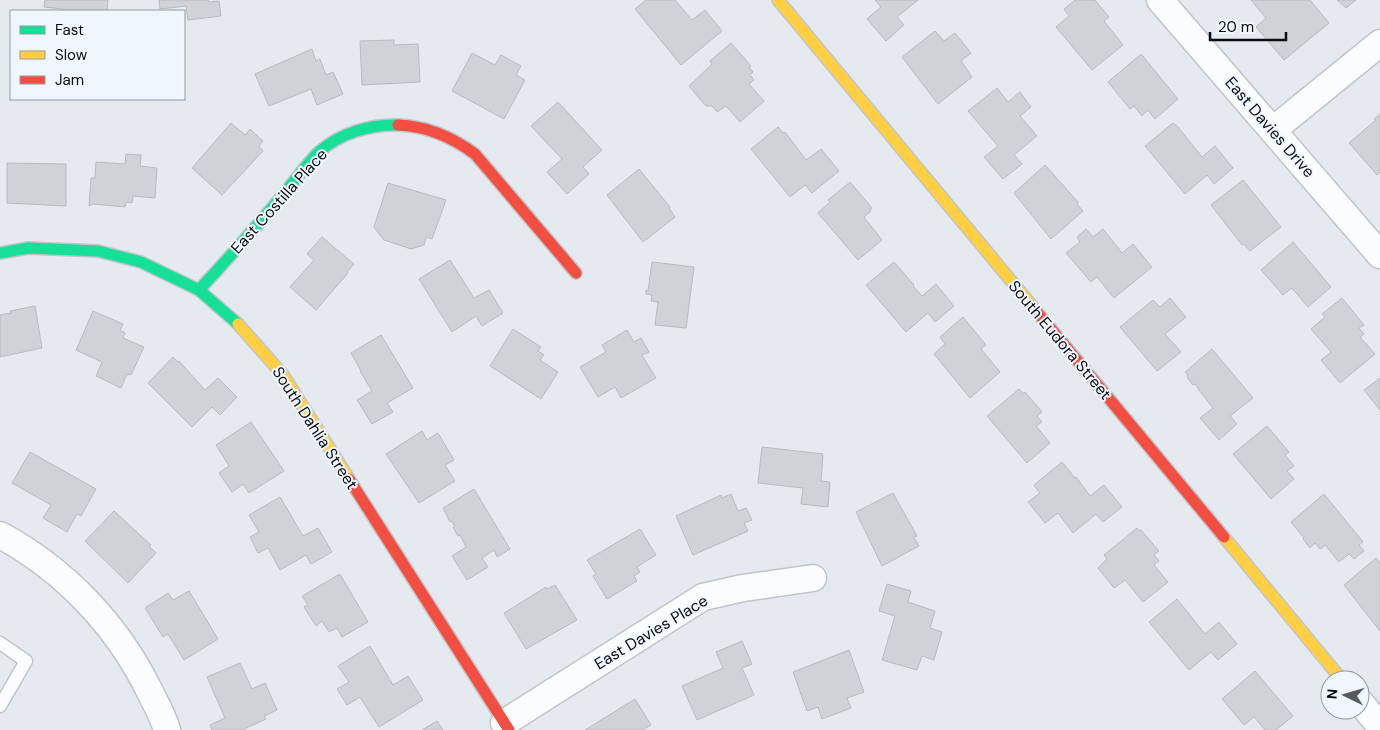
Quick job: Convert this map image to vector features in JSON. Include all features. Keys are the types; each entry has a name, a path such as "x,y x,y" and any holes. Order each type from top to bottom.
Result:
{"street":[{"name":"South Eudora Street","path":"778,0 1334,670"},
{"name":"East Davies Drive","path":"1160,0 1380,255"},
{"path":"1273,130 1380,43"},
{"name":"East Costilla Place","path":"199,290 233,254 320,151 348,134 383,124 412,125 428,128 459,142 475,154 576,273"},
{"name":"South Dahlia Street","path":"0,253 28,248 98,251 141,262 199,290 234,319 283,375 506,726"},
{"path":"0,535 17,544 54,571 78,592 112,629 138,666 167,730"},
{"name":"East Davies Place","path":"506,726 703,597 743,588 813,578"},
{"path":"1370,714 1380,726"}],"lane":[{"path":"0,643 26,661 0,706"}],"building":[{"path":"45,0 108,0 107,10 63,10 44,7"},
{"path":"159,0 219,1 221,16 188,20 186,6 160,9"},
{"path":"646,0 675,0 692,20 705,10 722,31 681,65 635,9"},
{"path":"875,0 918,0 897,17 904,25 886,41 867,19 881,7"},
{"path":"1075,0 1095,0 1109,17 1104,21 1123,45 1092,70 1056,27 1069,16 1064,9"},
{"path":"1251,0 1310,0 1329,23 1284,60 1256,27 1266,18"},
{"path":"1337,0 1356,0 1346,8"},
{"path":"935,31 944,41 955,33 971,53 961,61 972,77 938,104 902,57"},
{"path":"394,40 394,45 418,44 420,82 362,85 360,41"},
{"path":"731,43 751,66 749,67 753,72 750,75 754,80 749,84 764,101 740,122 726,106 717,112 712,106 706,106 689,86 712,64 710,61"},
{"path":"312,49 316,61 320,59 326,75 333,72 343,94 317,105 311,89 269,106 255,74"},
{"path":"472,53 495,65 501,55 521,66 516,75 525,80 504,119 452,91"},
{"path":"1141,54 1178,99 1155,119 1148,110 1142,116 1134,106 1130,109 1108,82"},
{"path":"997,88 1008,102 1020,92 1031,107 1020,116 1037,136 1014,155 1022,164 1003,179 984,157 998,146 968,111"},
{"path":"558,102 602,150 583,167 589,174 567,194 547,172 562,159 531,126"},
{"path":"1380,114 1380,172 1377,175 1349,143 1376,120 1374,119"},
{"path":"231,123 245,135 250,129 263,141 259,146 263,151 222,195 192,168"},
{"path":"1173,123 1202,157 1215,146 1233,168 1214,184 1207,175 1185,194 1145,146"},
{"path":"778,127 783,133 785,132 806,160 821,149 839,171 812,193 805,185 790,197 751,149"},
{"path":"126,154 141,155 140,166 157,168 155,198 133,196 132,203 126,202 125,207 93,204 89,206 91,178 95,178 96,162 125,164"},
{"path":"7,163 66,164 66,206 7,203"},
{"path":"1045,165 1078,202 1077,204 1083,211 1051,239 1014,193"},
{"path":"639,169 670,207 675,217 643,242 607,195"},
{"path":"1243,180 1281,227 1250,251 1244,244 1242,245 1211,205"},
{"path":"850,182 872,208 864,217 882,240 858,260 818,213 830,202 828,200"},
{"path":"388,183 446,200 432,239 426,237 424,245 411,249 384,240 374,227"},
{"path":"1086,229 1093,237 1103,229 1122,253 1133,244 1152,267 1114,298 1097,277 1091,282 1066,253 1080,242 1077,237"},
{"path":"322,237 354,264 316,310 290,287 314,260 307,254"},
{"path":"1293,242 1331,287 1308,307 1292,288 1283,295 1261,270"},
{"path":"450,260 474,298 489,290 503,313 482,326 476,316 452,332 419,279"},
{"path":"652,262 694,267 686,328 655,325 658,302 651,301 652,295 646,294"},
{"path":"894,262 922,296 936,284 954,306 935,322 928,313 906,332 866,285"},
{"path":"1170,298 1186,317 1165,334 1181,352 1157,371 1120,327 1153,300 1160,307"},
{"path":"1342,298 1364,325 1359,328 1364,334 1360,337 1375,354 1340,383 1321,360 1331,352 1311,329 1325,317 1322,314"},
{"path":"35,306 42,348 0,357 0,315"},
{"path":"93,311 123,324 120,330 125,333 123,338 144,347 131,375 127,374 121,388 96,376 102,362 76,350"},
{"path":"963,317 986,345 981,349 1000,372 970,398 934,354 945,344 940,337"},
{"path":"513,329 541,347 538,351 544,355 540,360 558,372 541,399 490,366"},
{"path":"627,330 634,342 641,338 649,352 642,355 656,378 621,398 615,387 598,397 580,367 606,352 602,345"},
{"path":"381,335 413,388 387,403 393,412 372,424 357,400 372,391 351,353"},
{"path":"1212,349 1253,398 1230,416 1237,424 1219,440 1200,418 1213,408 1195,384 1193,385 1185,372"},
{"path":"173,357 179,361 205,390 218,378 237,397 220,415 212,407 192,427 148,383"},
{"path":"1380,378 1380,410 1364,390"},
{"path":"1019,389 1024,394 1025,392 1042,412 1037,416 1042,422 1036,426 1050,443 1027,463 987,416"},
{"path":"251,422 284,471 249,493 243,484 232,492 219,473 229,466 216,445"},
{"path":"1267,426 1289,452 1285,455 1294,466 1287,471 1294,479 1271,499 1233,454"},
{"path":"422,431 427,440 438,433 454,460 445,465 455,481 419,503 386,454"},
{"path":"762,447 823,454 821,481 830,482 828,507 801,504 803,488 758,483"},
{"path":"30,452 96,489 81,516 77,514 67,532 43,518 51,505 12,483"},
{"path":"1062,462 1090,496 1104,485 1122,507 1103,522 1096,514 1073,533 1058,513 1045,523 1028,502 1040,493 1034,485"},
{"path":"474,489 510,549 497,557 494,550 482,558 488,567 467,580 452,556 466,547 443,508"},
{"path":"893,493 917,536 914,537 919,546 882,566 856,512"},
{"path":"731,494 738,511 746,508 752,520 744,523 748,531 693,555 676,516 721,495 722,498"},
{"path":"1324,494 1363,542 1359,545 1364,551 1354,559 1349,554 1339,562 1325,545 1320,549 1315,543 1310,548 1291,522"},
{"path":"280,497 303,536 318,528 332,552 311,564 306,555 280,570 268,548 258,553 250,537 259,532 249,515"},
{"path":"114,511 151,545 149,546 156,553 128,583 85,541"},
{"path":"1137,528 1139,531 1141,530 1159,551 1154,555 1159,561 1154,565 1168,582 1143,602 1125,580 1114,588 1098,568 1107,559 1104,555"},
{"path":"640,529 656,555 637,567 640,572 634,576 637,581 607,599 593,576 596,574 587,560"},
{"path":"1376,558 1380,563 1380,631 1344,585"},
{"path":"340,574 368,622 342,637 337,628 329,632 322,621 316,626 304,607 308,605 302,596"},
{"path":"887,584 911,591 908,602 935,611 930,628 942,632 934,660 922,656 917,670 882,660 895,616 879,611"},
{"path":"555,585 577,620 526,649 504,613 546,587 547,589"},
{"path":"189,591 218,639 184,660 168,634 163,637 145,608 168,593 173,600"},
{"path":"1177,599 1205,634 1219,622 1237,644 1218,660 1211,652 1189,670 1149,622"},
{"path":"742,641 752,664 742,668 754,695 697,720 682,686 723,668 716,652"},
{"path":"370,646 393,685 408,676 423,700 379,727 360,697 347,705 337,689 349,682 338,666"},
{"path":"849,650 864,692 847,698 851,708 822,719 818,707 807,711 793,672"},
{"path":"240,663 252,689 265,683 277,710 264,716 266,719 242,730 212,730 210,725 225,718 207,677"},
{"path":"1255,671 1293,716 1276,730 1265,730 1254,717 1244,725 1222,699"},
{"path":"635,699 651,725 643,730 585,730"},
{"path":"437,721 443,730 422,730"}],"traffic: fast":[{"path":"199,290 320,151 337,139 357,131 377,126 398,125"},
{"path":"0,253 28,248 98,251 141,262 199,290 238,324"}],"traffic: slow":[{"path":"778,0 1032,306"},
{"path":"238,324 283,375 349,479"},
{"path":"1224,537 1334,670"}],"traffic: jam":[{"path":"398,125 429,130 457,142 475,154 576,273"},
{"path":"1032,306 1224,537"},
{"path":"349,479 509,730"}]}
